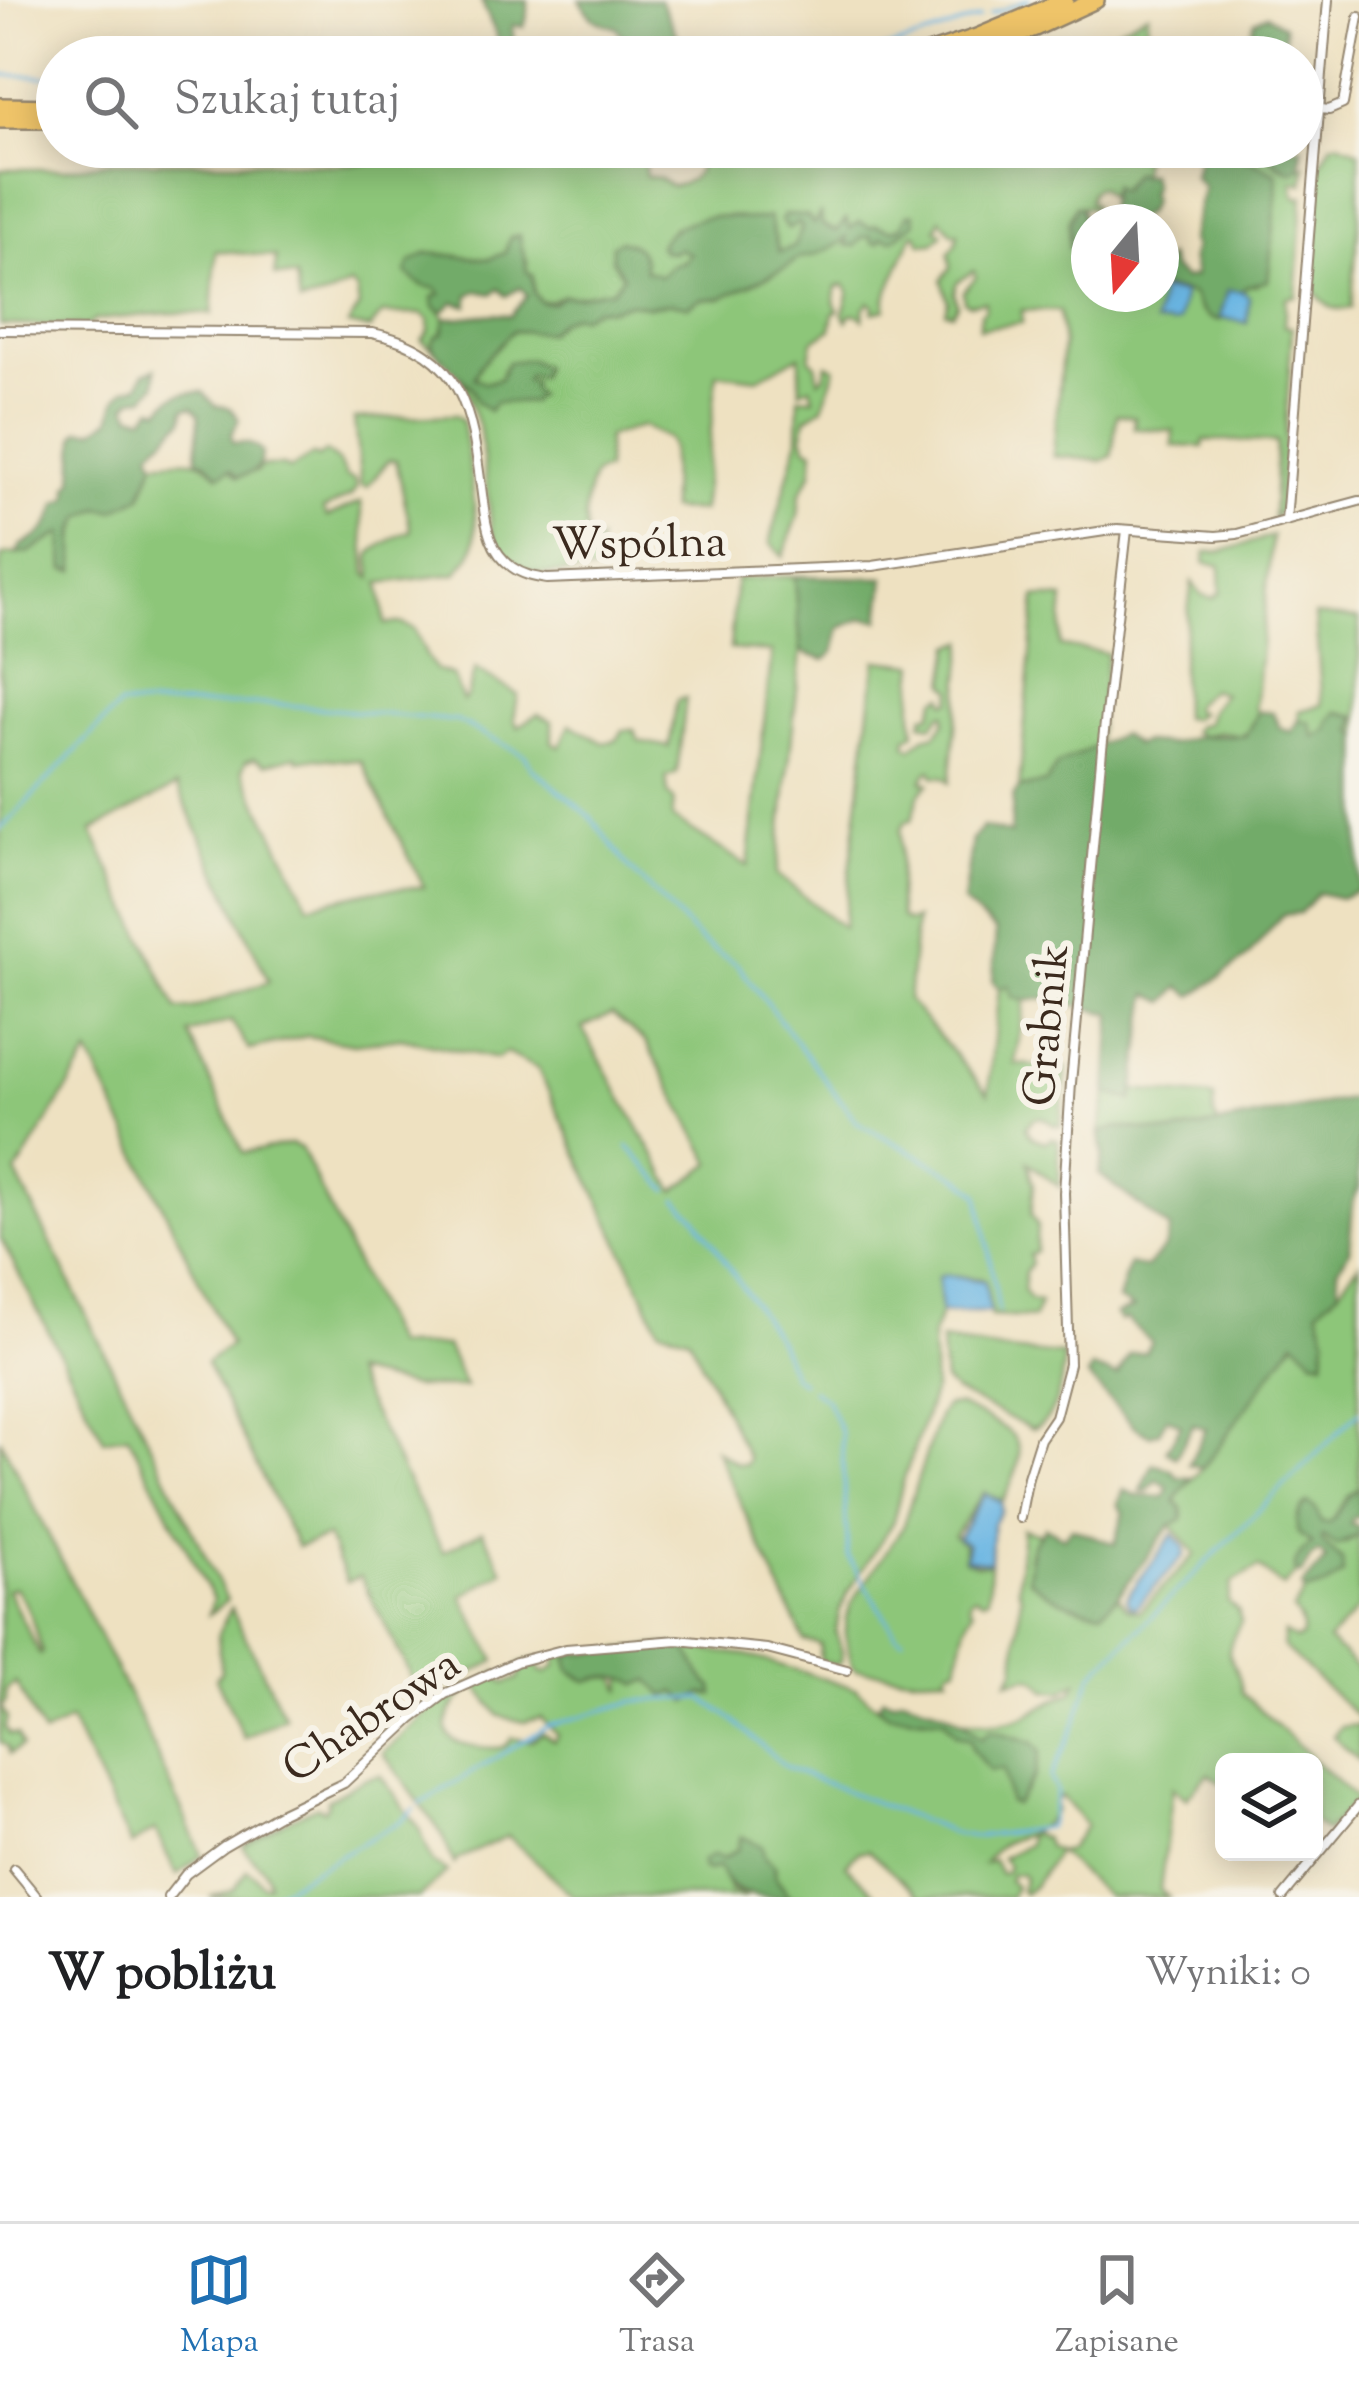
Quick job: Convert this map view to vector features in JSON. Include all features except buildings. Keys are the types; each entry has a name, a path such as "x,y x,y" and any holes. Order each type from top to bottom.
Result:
{"highway":[{"path":"979,36 1065,0"},
{"path":"1014,36 1096,0"},
{"path":"0,106 36,107"},
{"path":"0,120 36,121"}],"street":[{"path":"1323,78 1328,0"},
{"path":"1323,109 1337,108 1346,96 1359,17"},
{"path":"1286,521 1316,168"},
{"name":"Wspólna","path":"0,331 372,333 402,339 440,367 466,404 487,531 496,551 525,575 547,579 873,566 1127,530 1216,536 1359,501"},
{"name":"Grabnik","path":"1020,1518 1040,1438 1054,1417 1069,1364 1064,1192 1071,1084 1127,530"},
{"name":"Chabrowa","path":"168,1897 186,1874 224,1846 344,1784 445,1694 516,1663 566,1649 678,1640 766,1649 847,1670"},
{"path":"1282,1897 1359,1805"},
{"path":"14,1869 37,1897"}],"green space":[{"path":"481,0 528,0 524,27 513,25 513,36 497,36"},
{"path":"580,0 660,0 677,36 623,36 587,11"},
{"path":"1148,13 1147,36 1104,36"},
{"path":"1267,15 1284,26 1284,36 1250,36 1255,21"},
{"path":"1332,143 1359,151 1351,308 1344,309 1329,306 1313,289 1319,168 1323,168"},
{"path":"645,168 646,176 671,186 691,179 698,168 1142,168 1141,175 1134,172 1119,191 1112,187 1108,197 1095,188 1089,201 1093,204 1071,204 1071,312 1179,312 1179,291 1192,294 1201,311 1219,320 1246,323 1249,297 1242,291 1258,285 1277,195 1277,173 1266,168 1305,168 1303,184 1293,181 1294,194 1303,196 1296,296 1286,298 1284,326 1292,328 1280,511 1273,519 1276,442 1204,440 1203,447 1173,446 1174,431 1134,428 1135,417 1117,414 1112,456 1102,461 1053,456 1063,344 1059,311 1022,310 1022,323 979,328 985,301 969,304 963,292 976,277 974,271 957,282 957,305 952,313 945,311 948,301 942,279 951,267 949,253 958,233 952,233 941,219 936,229 943,233 934,243 921,244 913,234 886,297 886,309 873,312 869,302 863,319 851,314 847,321 843,313 849,292 845,285 837,287 834,302 838,310 831,329 813,341 810,358 819,380 827,364 835,368 834,373 823,407 806,418 803,435 806,446 814,450 812,473 800,494 798,516 783,556 770,543 798,441 799,397 814,398 811,386 800,391 800,355 758,378 717,373 702,511 670,510 668,439 642,426 607,437 606,470 592,480 585,509 591,547 599,541 598,572 542,574 525,569 500,551 492,531 480,431 463,382 496,403 510,401 532,390 525,382 528,375 503,369 501,378 485,383 473,378 512,331 548,332 572,315 596,308 630,303 688,306 701,299 721,298 848,236 846,245 855,246 871,236 879,242 901,227 838,231 823,226 819,215 814,225 799,223 802,228 794,247 778,253 763,232 743,218 702,220 673,228 680,249 690,254 661,276 633,273 611,290 541,302 520,249 489,259 427,253 442,294 434,306 445,319 441,334 432,343 434,350 422,340 429,331 429,319 421,314 382,314 370,329 348,325 359,308 357,290 350,285 300,303 296,277 275,276 276,257 216,251 212,314 95,320 87,326 0,325 0,169"},
{"path":"1196,168 1266,168 1277,173 1268,281 1242,291 1228,290 1220,320 1206,315 1192,294 1179,291 1179,275 1184,279 1195,276 1190,241 1203,187 1194,177"},
{"path":"1134,172 1149,173 1150,204 1108,204 1112,186 1119,191"},
{"path":"820,214 823,226 837,231 846,219 850,228 860,222 892,230 914,214 915,223 893,240 881,238 879,243 871,236 855,246 846,245 846,237 721,298 701,299 688,306 630,303 596,308 558,322 548,332 512,331 474,378 485,383 500,379 507,362 529,359 543,367 539,377 528,375 525,381 533,382 537,395 531,402 495,403 489,411 432,344 443,333 445,318 510,316 527,296 520,288 506,296 499,289 492,294 478,291 469,295 468,306 454,302 443,312 434,306 433,297 441,294 436,288 406,273 410,263 427,253 489,259 505,253 510,237 520,235 534,293 541,302 553,303 563,295 612,290 623,276 612,259 612,245 620,240 639,250 645,270 661,276 690,254 680,249 663,251 659,246 671,231 689,222 769,217 779,252 794,247 802,228 799,223 789,229 781,220 784,215 807,216 814,224"},
{"path":"156,368 156,385 145,397 127,405 132,414 145,417 174,396 203,392 216,406 235,413 239,420 231,435 233,443 262,452 258,467 238,477 230,470 219,475 197,459 199,414 193,407 185,408 183,420 151,451 155,462 141,496 114,510 99,508 81,518 75,532 75,571 65,569 62,533 17,554 21,545 45,529 57,504 69,498 80,430 94,430 111,419 125,389 139,385 144,373"},
{"path":"456,415 462,420 475,522 473,549 456,574 380,583 385,624 414,629 436,670 453,676 463,701 475,669 518,695 514,719 518,727 538,714 552,721 552,742 560,747 570,724 604,743 617,740 623,730 634,730 639,741 669,747 677,700 686,698 677,773 666,778 674,800 672,818 748,866 772,652 730,649 736,579 795,576 801,652 777,874 843,928 876,660 916,664 915,733 907,737 906,744 912,748 936,734 945,722 945,713 933,725 922,723 936,699 944,695 946,702 951,701 953,690 946,683 952,645 965,641 950,782 927,772 922,781 929,783 920,793 912,820 901,829 901,918 916,919 908,1000 988,1094 999,989 1010,986 1014,997 1025,1001 1015,1064 1067,1068 1060,1126 1042,1117 1026,1127 1037,1139 1058,1140 1060,1187 1028,1162 1034,1185 1031,1215 1037,1225 1036,1251 1029,1255 1023,1290 1030,1300 1040,1302 1034,1318 991,1316 982,1279 938,1278 941,1313 932,1336 934,1390 893,1522 839,1613 836,1632 842,1652 836,1665 820,1661 820,1644 804,1640 716,1450 737,1464 746,1464 748,1458 689,1337 659,1328 538,1069 506,1053 497,1059 401,1038 354,1044 307,1036 249,1050 231,1021 189,1034 243,1153 291,1144 301,1148 394,1346 446,1346 465,1387 413,1387 352,1373 443,1552 482,1531 504,1571 462,1596 496,1661 422,1698 360,1576 347,1582 327,1537 297,1547 206,1363 230,1345 89,1054 16,1173 227,1600 209,1614 213,1599 128,1435 104,1440 0,1237 2,555 29,552 62,533 65,569 81,518 100,508 114,510 141,496 155,462 189,459 218,474 256,472 261,466 290,469 326,452 346,477 355,480 357,488 323,510 327,517 361,502 367,574 372,578 374,551 411,531 396,460 389,460 367,487 361,485 354,419","holes":["297,756 298,760 361,761 424,887 375,890 309,905 242,770 246,761 255,758 266,764","177,786 269,982 177,1010 92,831","612,1014 646,1042 712,1163 675,1191 582,1028"]},
{"path":"1272,536 1258,712 1247,733 1199,736 1192,731 1207,723 1223,694 1211,689 1193,705 1200,713 1182,718 1181,663 1192,582 1201,595 1213,598 1221,592 1220,565 1205,563 1206,552"},
{"path":"795,576 885,578 880,620 863,618 840,628 834,652 825,660 801,652"},
{"path":"1036,597 1064,599 1060,646 1107,653 1097,746 1057,765 1046,783 1019,788"},
{"path":"1315,615 1359,619 1359,735 1354,731 1355,716 1338,712 1327,731 1314,738 1310,722 1299,720 1299,711 1322,705"},
{"path":"1258,712 1273,712 1280,728 1291,732 1299,720 1310,722 1315,737 1327,731 1338,712 1356,716 1359,890 1340,898 1318,893 1300,913 1282,915 1248,957 1193,996 1180,987 1166,1002 1149,994 1133,1100 1107,1093 1112,1014 1045,998 1025,1001 1012,997 1009,986 999,989 993,981 996,931 963,903 972,840 983,827 1011,834 1013,797 1019,788 1046,783 1057,765 1121,734 1135,745 1169,744 1199,736 1245,736"},
{"path":"1134,1090 1214,1097 1214,1117 1220,1125 1172,1133 1118,1127 1100,1133 1107,1093 1132,1099"},
{"path":"1359,1097 1359,1187 1353,1202 1349,1251 1338,1269 1339,1290 1318,1309 1326,1336 1324,1360 1314,1358 1295,1340 1203,1468 1189,1464 1206,1429 1193,1424 1176,1457 1166,1451 1181,1425 1167,1417 1159,1432 1150,1435 1135,1427 1088,1377 1092,1368 1117,1376 1130,1354 1145,1352 1151,1342 1126,1319 1120,1321 1116,1315 1133,1308 1118,1300 1129,1264 1146,1268 1165,1247 1170,1229 1099,1174 1100,1133 1118,1127 1172,1133"},
{"path":"1359,1263 1359,1488 1330,1523 1321,1522 1316,1509 1313,1544 1283,1587 1259,1567 1232,1583 1228,1602 1241,1622 1229,1654 1242,1693 1307,1753 1215,1753 1215,1778 1209,1773 1186,1798 1173,1787 1160,1890 1168,1897 1107,1897 1057,1851 1034,1886 1023,1894 1021,1874 1011,1875 1009,1881 1015,1887 1010,1897 921,1897 868,1850 858,1852 846,1865 879,1897 790,1897 775,1876 775,1867 741,1837 738,1849 722,1859 702,1862 704,1869 719,1866 731,1891 746,1897 574,1897 508,1836 454,1864 442,1834 383,1753 434,1706 469,1685 448,1721 449,1735 455,1741 501,1747 512,1738 530,1741 543,1733 554,1741 557,1735 541,1718 524,1722 499,1716 474,1685 498,1671 505,1683 518,1679 519,1665 540,1658 539,1670 546,1673 556,1666 557,1656 572,1654 567,1660 570,1669 582,1679 617,1677 622,1691 624,1678 649,1680 677,1692 706,1683 684,1648 747,1655 855,1688 887,1714 944,1719 956,1734 970,1739 1003,1769 1009,1802 1015,1804 1032,1742 992,1730 981,1738 963,1721 1014,1720 1073,1692 1077,1682 1063,1691 1046,1690 1030,1677 1008,1681 1015,1669 1022,1529 1040,1534 1029,1558 1103,1610 1118,1596 1127,1608 1140,1611 1196,1554 1171,1525 1174,1500 1295,1339 1314,1358 1326,1336 1318,1309","holes":["1061,1796 1086,1826 1067,1850 1048,1847 1044,1838 1030,1833 1046,1823","1029,1835 1027,1845 1001,1858 1008,1865 1006,1872 1000,1874 993,1860 984,1863 1003,1844"]},
{"path":"941,1341 1064,1355 1053,1409 1031,1429 954,1391 944,1381"},
{"path":"958,1405 1007,1430 1019,1449 1003,1501 984,1492 954,1536 964,1544 964,1560 990,1564 988,1598 970,1599 973,1610 957,1666 950,1668 948,1676 856,1669 845,1634 852,1602 902,1528 939,1415 946,1406"},
{"path":"0,1438 140,1718 202,1855 177,1875 155,1830 131,1845 70,1720 43,1735 16,1683 6,1690 1,1707 7,1718 5,1727 9,1734 17,1735 22,1746 10,1754 0,1742","holes":["14,1587 31,1618 40,1655 7,1590"]},
{"path":"1153,1464 1171,1469 1178,1477 1192,1478 1175,1500 1183,1519 1171,1525 1102,1611 1063,1600 1028,1579 1032,1545 1045,1527 1064,1537 1072,1528 1115,1544 1124,1513 1118,1504 1124,1490 1164,1497 1169,1488 1157,1480 1141,1491"},
{"path":"1359,1488 1359,1516 1350,1524 1359,1527 1359,1535 1337,1545 1322,1536 1321,1541 1342,1560 1343,1574 1305,1592 1302,1587 1326,1559 1319,1552 1302,1574 1296,1574 1301,1553 1312,1544 1298,1533 1299,1513 1308,1503 1321,1522 1330,1523"},
{"path":"1322,1534 1346,1543 1359,1535 1359,1608 1328,1641 1359,1670 1359,1718 1283,1647 1284,1633 1295,1640 1301,1637 1301,1623 1293,1610 1305,1592 1332,1579 1342,1560 1321,1541"},
{"path":"231,1608 285,1717 244,1738 216,1678 221,1671 218,1634"},
{"path":"662,1646 687,1651 714,1695 702,1694 687,1702 677,1692 665,1696 649,1680 638,1685 620,1677 587,1681 570,1670 567,1660 572,1654"},
{"path":"883,1697 892,1701 903,1697 944,1711 981,1738 991,1730 1032,1742 1040,1751 1035,1776 1015,1805 1009,1802 1003,1769 990,1771 972,1749 970,1739 956,1734 944,1719 887,1714 878,1705"},
{"path":"1359,1725 1359,1761 1333,1736 1341,1727"},
{"path":"1323,1768 1356,1799 1326,1832 1323,1829"},
{"path":"380,1775 419,1828 433,1863 447,1872 419,1897 210,1897 233,1890 247,1870 263,1885 268,1884 265,1872 243,1846 317,1806 324,1810 327,1800"},
{"path":"741,1836 762,1846 790,1897 746,1893 729,1884 719,1867 703,1869 702,1861 714,1855 723,1859 738,1849"}],"water":[{"path":"1228,290 1249,297 1247,323 1220,317"},
{"path":"1179,293 1183,294 1179,321 1155,323 1157,312 1179,312"},
{"path":"938,1277 985,1281 990,1312 941,1313"},
{"path":"985,1493 1001,1502 993,1524 990,1562 965,1559 967,1544 958,1538"},
{"path":"1173,1534 1185,1555 1136,1607 1129,1605 1126,1598"}],"waterway":[{"path":"990,14 1029,0"},
{"path":"927,36 981,17"},
{"path":"0,75 36,76"},
{"path":"0,830 119,706 275,704 457,721 525,755 532,768 590,816 629,868 702,942 738,965 857,1122 963,1180 979,1194 999,1312"},
{"path":"628,1146 669,1191"},
{"path":"677,1199 696,1218 778,1340 793,1376 802,1382"},
{"path":"812,1390 827,1400 841,1433 848,1556 896,1635 903,1639"},
{"path":"420,1804 548,1726 635,1701 701,1698 787,1768 953,1833 976,1837 1049,1827 1057,1792 1050,1778 1092,1675 1359,1412"},
{"path":"267,1897 415,1809"}]}
